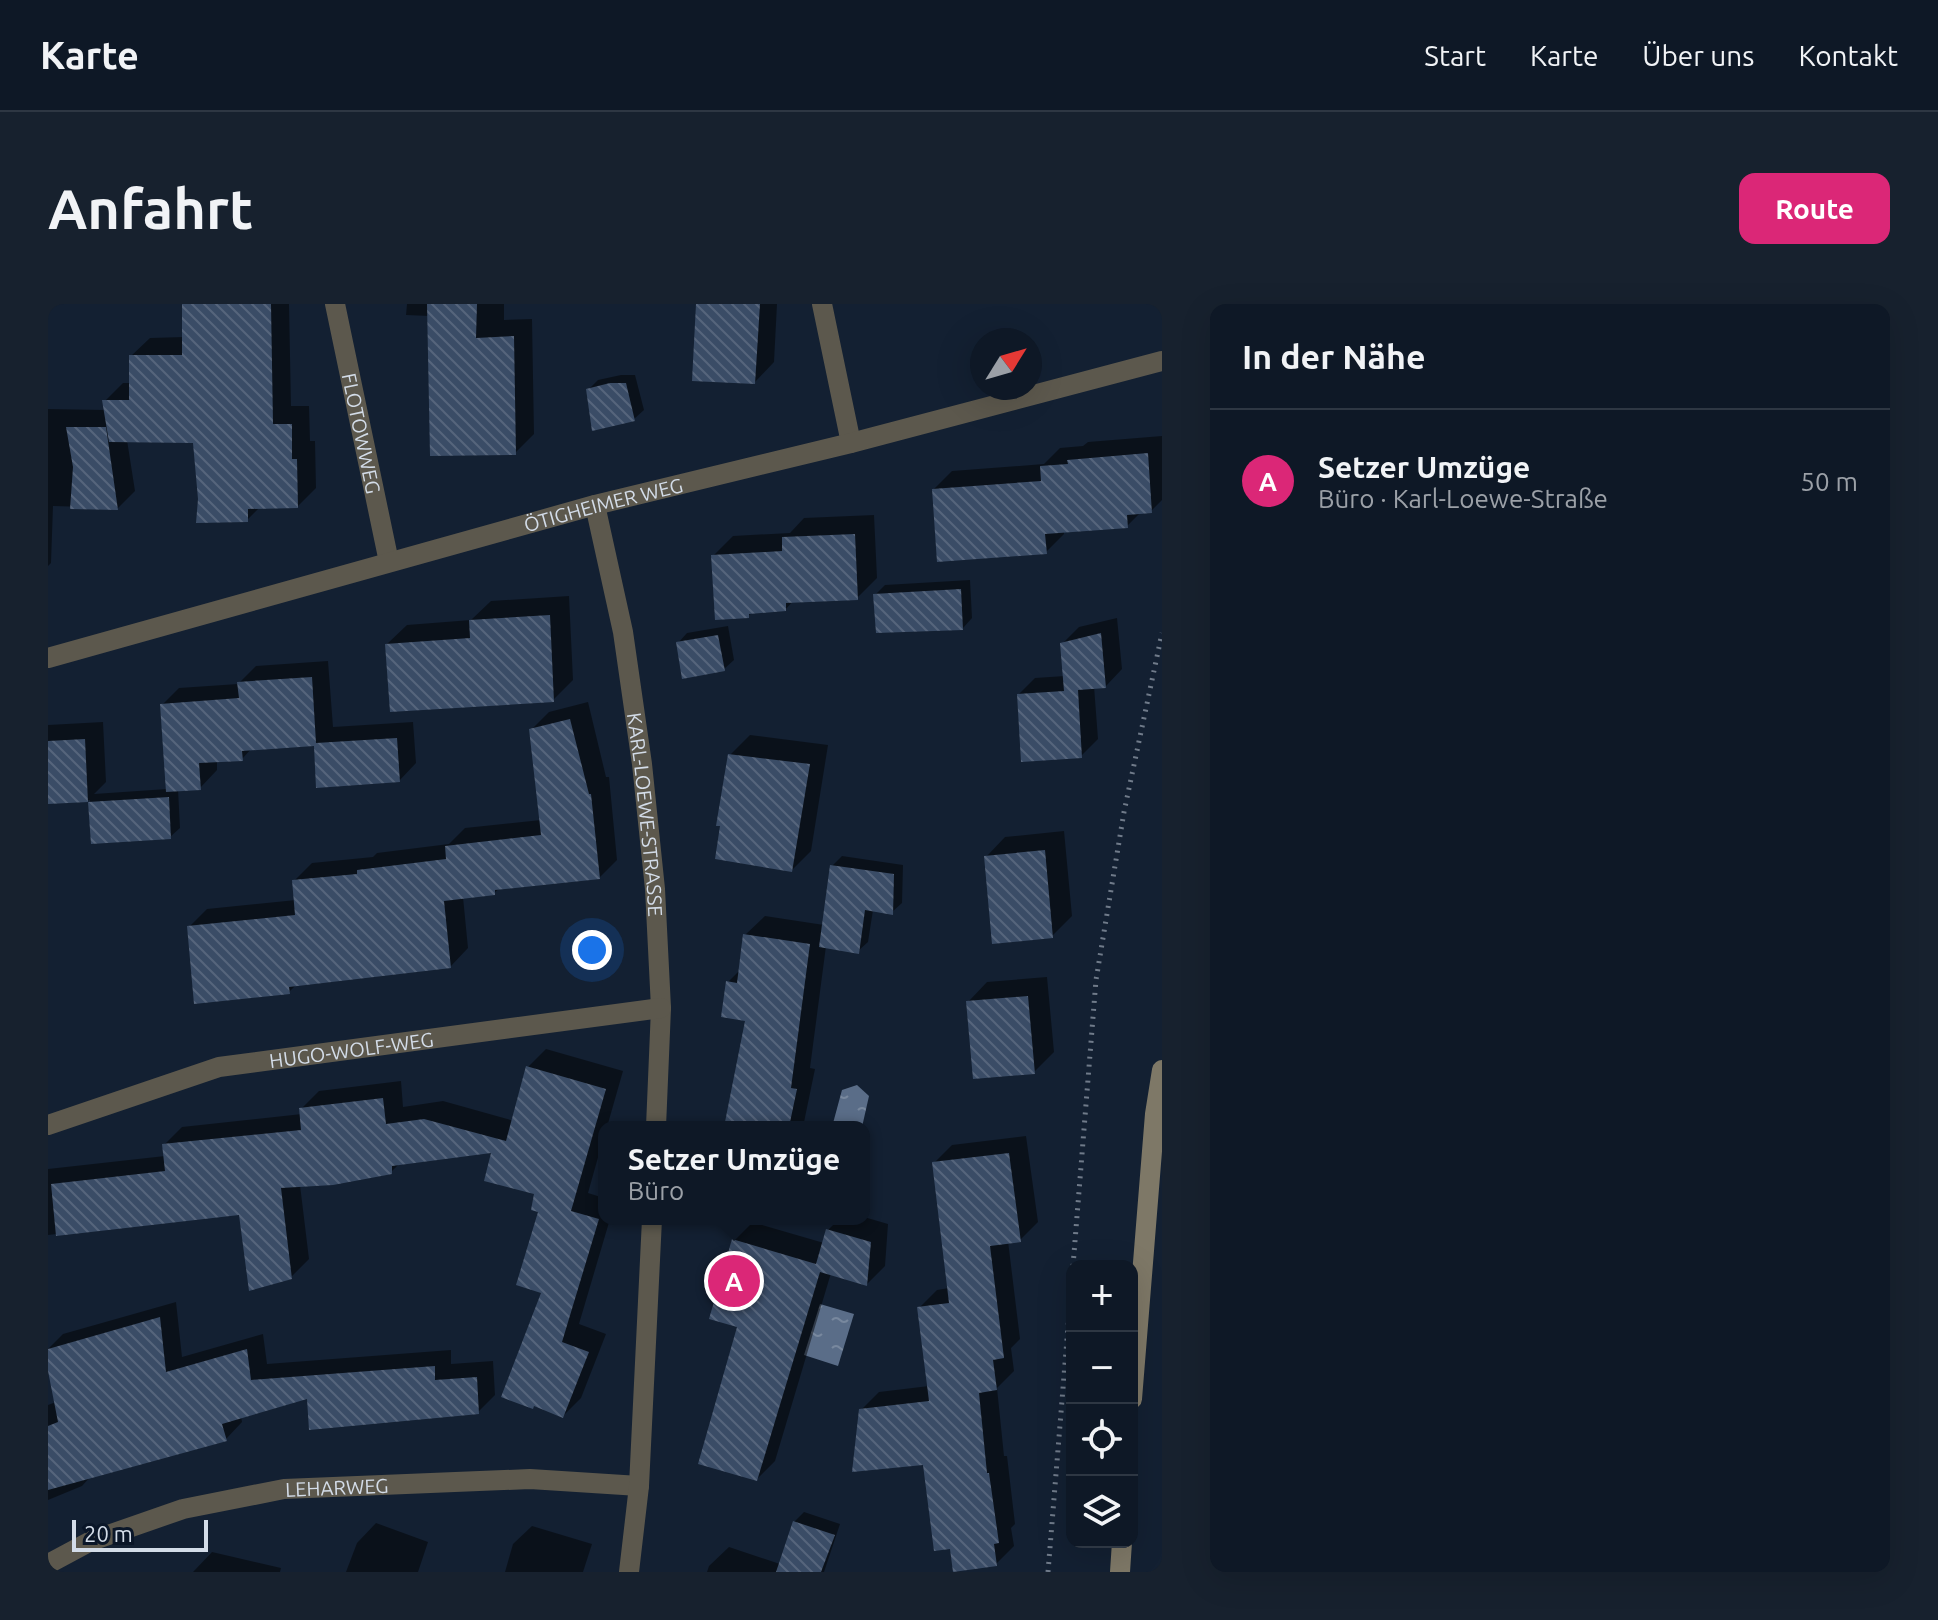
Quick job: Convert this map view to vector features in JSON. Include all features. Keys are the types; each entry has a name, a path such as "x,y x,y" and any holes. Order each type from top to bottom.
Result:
{"street":[{"name":"FLOTOWWEG","path":"335,304 389,562"},
{"path":"822,304 851,443"},
{"name":"ÖTIGHEIMER WEG","path":"48,658 595,505 851,443 1162,361"},
{"name":"KARL-LOEWE-STRASSE","path":"595,505 623,632 642,764 655,889 661,1008 656,1121"},
{"name":"HUGO-WOLF-WEG","path":"48,1125 219,1067 661,1008"},
{"path":"1137,1332 1154,1129 1162,1070"},
{"path":"629,1572 639,1486 652,1225"},
{"name":"LEHARWEG","path":"48,1564 91,1541 183,1509 284,1489 530,1479 639,1486"},
{"path":"1120,1572 1122,1548"}],"path":[{"path":"1073,1260 1096,980 1124,812 1162,633"},
{"path":"1048,1572 1068,1332"}],"water":[{"path":"857,1085 869,1096 863,1121 834,1121 842,1090"},
{"path":"820,1304 854,1314 838,1366 804,1355"}],"building":[{"path":"182,304 271,304 273,424 292,424 292,459 297,459 298,508 248,509 248,522 196,523 198,499 193,443 109,442 102,400 129,400 129,355 182,355"},
{"path":"427,304 477,304 476,338 514,336 516,455 430,456"},
{"path":"696,304 760,304 755,384 692,381"},
{"path":"626,383 635,421 592,431 586,389"},
{"path":"66,427 106,427 118,510 70,509 73,467"},
{"path":"1148,453 1152,513 1127,515 1128,528 1045,534 1047,554 937,562 932,489 1041,481 1040,466 1068,464 1067,460"},
{"path":"855,534 858,600 786,603 786,611 715,620 711,555 782,551 782,537"},
{"path":"961,589 963,630 876,633 873,594"},
{"path":"550,615 554,702 390,712 385,644 470,638 469,620"},
{"path":"1101,633 1106,688 1078,690 1082,758 1021,762 1017,694 1064,691 1060,643"},
{"path":"718,635 725,671 682,679 676,642"},
{"path":"312,677 316,743 397,738 400,782 316,788 314,746 242,751 243,761 199,763 201,790 166,792 160,704 239,698 237,682"},
{"path":"570,719 591,794 600,879 495,890 495,895 444,901 451,968 289,987 290,994 194,1004 187,926 295,915 292,880 357,874 357,870 446,859 445,846 541,835 529,729"},
{"path":"85,739 88,802 48,804 48,741"},
{"path":"728,754 810,764 792,872 715,859 720,826 716,826"},
{"path":"169,797 171,839 91,844 88,802"},
{"path":"1045,850 1053,938 992,944 984,856"},
{"path":"830,865 894,874 893,915 865,910 859,954 819,947"},
{"path":"743,934 810,944 791,1088 797,1089 790,1121 725,1121 745,1021 721,1017 726,981 737,983"},
{"path":"1028,996 1035,1074 973,1079 966,1001"},
{"path":"526,1066 606,1089 571,1211 598,1219 598,1222 562,1342 589,1352 563,1418 501,1397 541,1293 516,1285 538,1212 531,1210 534,1194 484,1181 491,1153 392,1166 392,1174 333,1185 281,1188 292,1279 249,1291 239,1215 56,1236 51,1184 165,1171 162,1144 301,1130 299,1108 383,1098 386,1124 424,1119 506,1141"},
{"path":"1009,1153 1021,1242 990,1246 1004,1358 993,1360 997,1390 979,1393 987,1473 999,1543 994,1544 997,1566 953,1572 950,1549 934,1551 923,1465 852,1472 859,1409 929,1401 917,1307 949,1303 932,1162"},
{"path":"826,1229 871,1242 867,1286 820,1272 757,1481 698,1464 737,1327 709,1319 732,1239 816,1264"},
{"path":"160,1317 166,1372 247,1349 251,1380 435,1366 435,1380 477,1377 479,1414 309,1430 307,1399 222,1424 227,1441 48,1490 48,1426 58,1422 48,1371 48,1349"},
{"path":"793,1521 835,1535 821,1572 776,1572"}],"place":[{"name":"Setzer Umzüge","path":"734,1281"}]}
